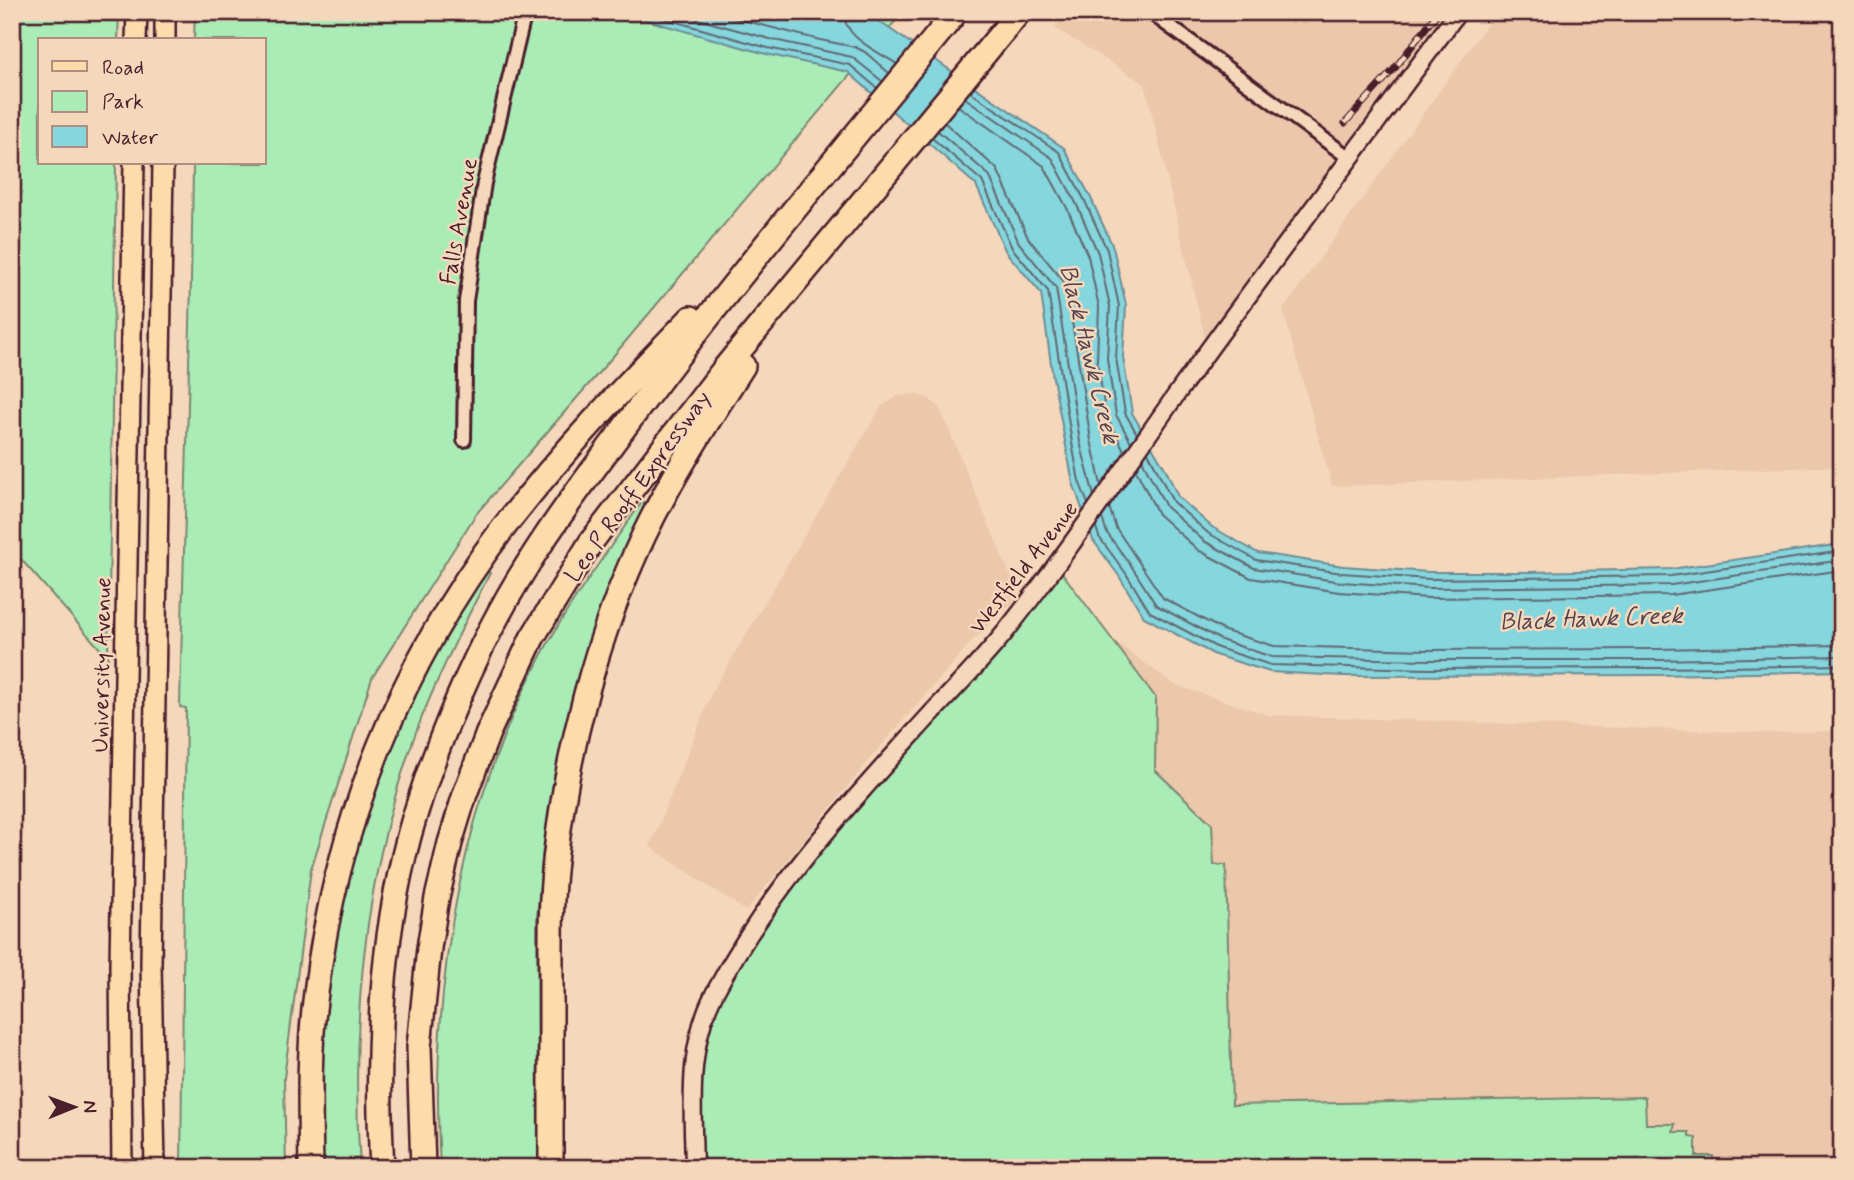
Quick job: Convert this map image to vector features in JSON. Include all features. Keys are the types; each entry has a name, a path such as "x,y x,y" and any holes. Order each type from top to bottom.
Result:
{"highway":[{"path":"311,1168 309,1093 316,993 322,951 343,856 364,783 383,735 428,644 457,594 503,529 570,445 680,339 797,207 956,12"},
{"path":"551,1168 551,923 561,816 580,719 606,631 644,536 731,372 806,270 1018,12"},
{"name":"Leo P Rooff Expressway","path":"382,1168 379,1108 383,995 388,945 408,838 425,786 473,669 524,569 680,339"},
{"name":"Leo P Rooff Expressway","path":"423,1168 419,1047 429,948 450,843 488,733 532,638 583,553 731,372"}],"main road":[{"path":"136,38 137,12"},
{"path":"165,12 165,38"},
{"name":"University Avenue","path":"122,1167 120,977 134,164"},
{"path":"155,1168 151,964 163,164"},
{"path":"12,1162 16,1168"}],"street":[{"name":"Falls Avenue","path":"464,440 466,301 484,183 525,12"},
{"path":"1150,12 1352,159"},
{"name":"Westfield Avenue","path":"694,1168 692,1071 700,1031 712,997 744,942 788,878 846,808 1003,635 1057,566 1178,393 1458,12"}],"shaded area":[{"path":"1068,12 1445,12 1205,338 1145,84 1055,28"},
{"path":"1496,12 1842,12 1842,466 1332,486 1283,310"},
{"path":"916,394 939,407 1019,596 974,639 874,754 746,911 650,847 713,690 881,407 898,396"},
{"path":"1058,600 1175,685 1268,715 1764,733 1842,731 1842,1168 713,1168"}],"green space":[{"path":"12,12 119,12 118,38 38,38 38,164 116,164 108,658 12,549"},
{"path":"195,12 903,12 615,354 476,514 372,678 311,869 284,1078 286,1168 181,1168 186,708 180,707 193,164 266,164 266,38 194,38"},
{"path":"643,501 649,505 578,682 555,773 543,848 537,917 538,1168 440,1168 440,1027 447,956 459,887 476,818 498,751 526,686 569,608"},
{"path":"1057,566 1156,698 1155,770 1212,824 1214,865 1226,865 1232,1105 1645,1097 1646,1124 1675,1124 1673,1132 1689,1132 1689,1137 1696,1138 1696,1156 1713,1156 1713,1168 1655,1168 1655,1164 1440,1168 694,1168 700,1031 744,942"},
{"path":"484,570 490,573 451,651 416,732 384,838 373,892 360,1002 357,1112 360,1168 317,1168 315,1117 331,934 368,796 422,672"}],"water":[{"name":"Black Hawk Creek","path":"618,12 865,12 1064,148 1113,247 1126,305 1123,357 1132,413 1166,470 1178,497 1212,527 1258,553 1343,566 1429,572 1527,572 1671,569 1842,544 1842,671 1659,675 1343,676 1270,672 1215,655 1144,617 1093,540 1073,483 1053,378 1041,293 1006,252 976,185 848,72 766,54"}],"railway":[{"path":"1345,123 1395,68 1438,12"}]}
